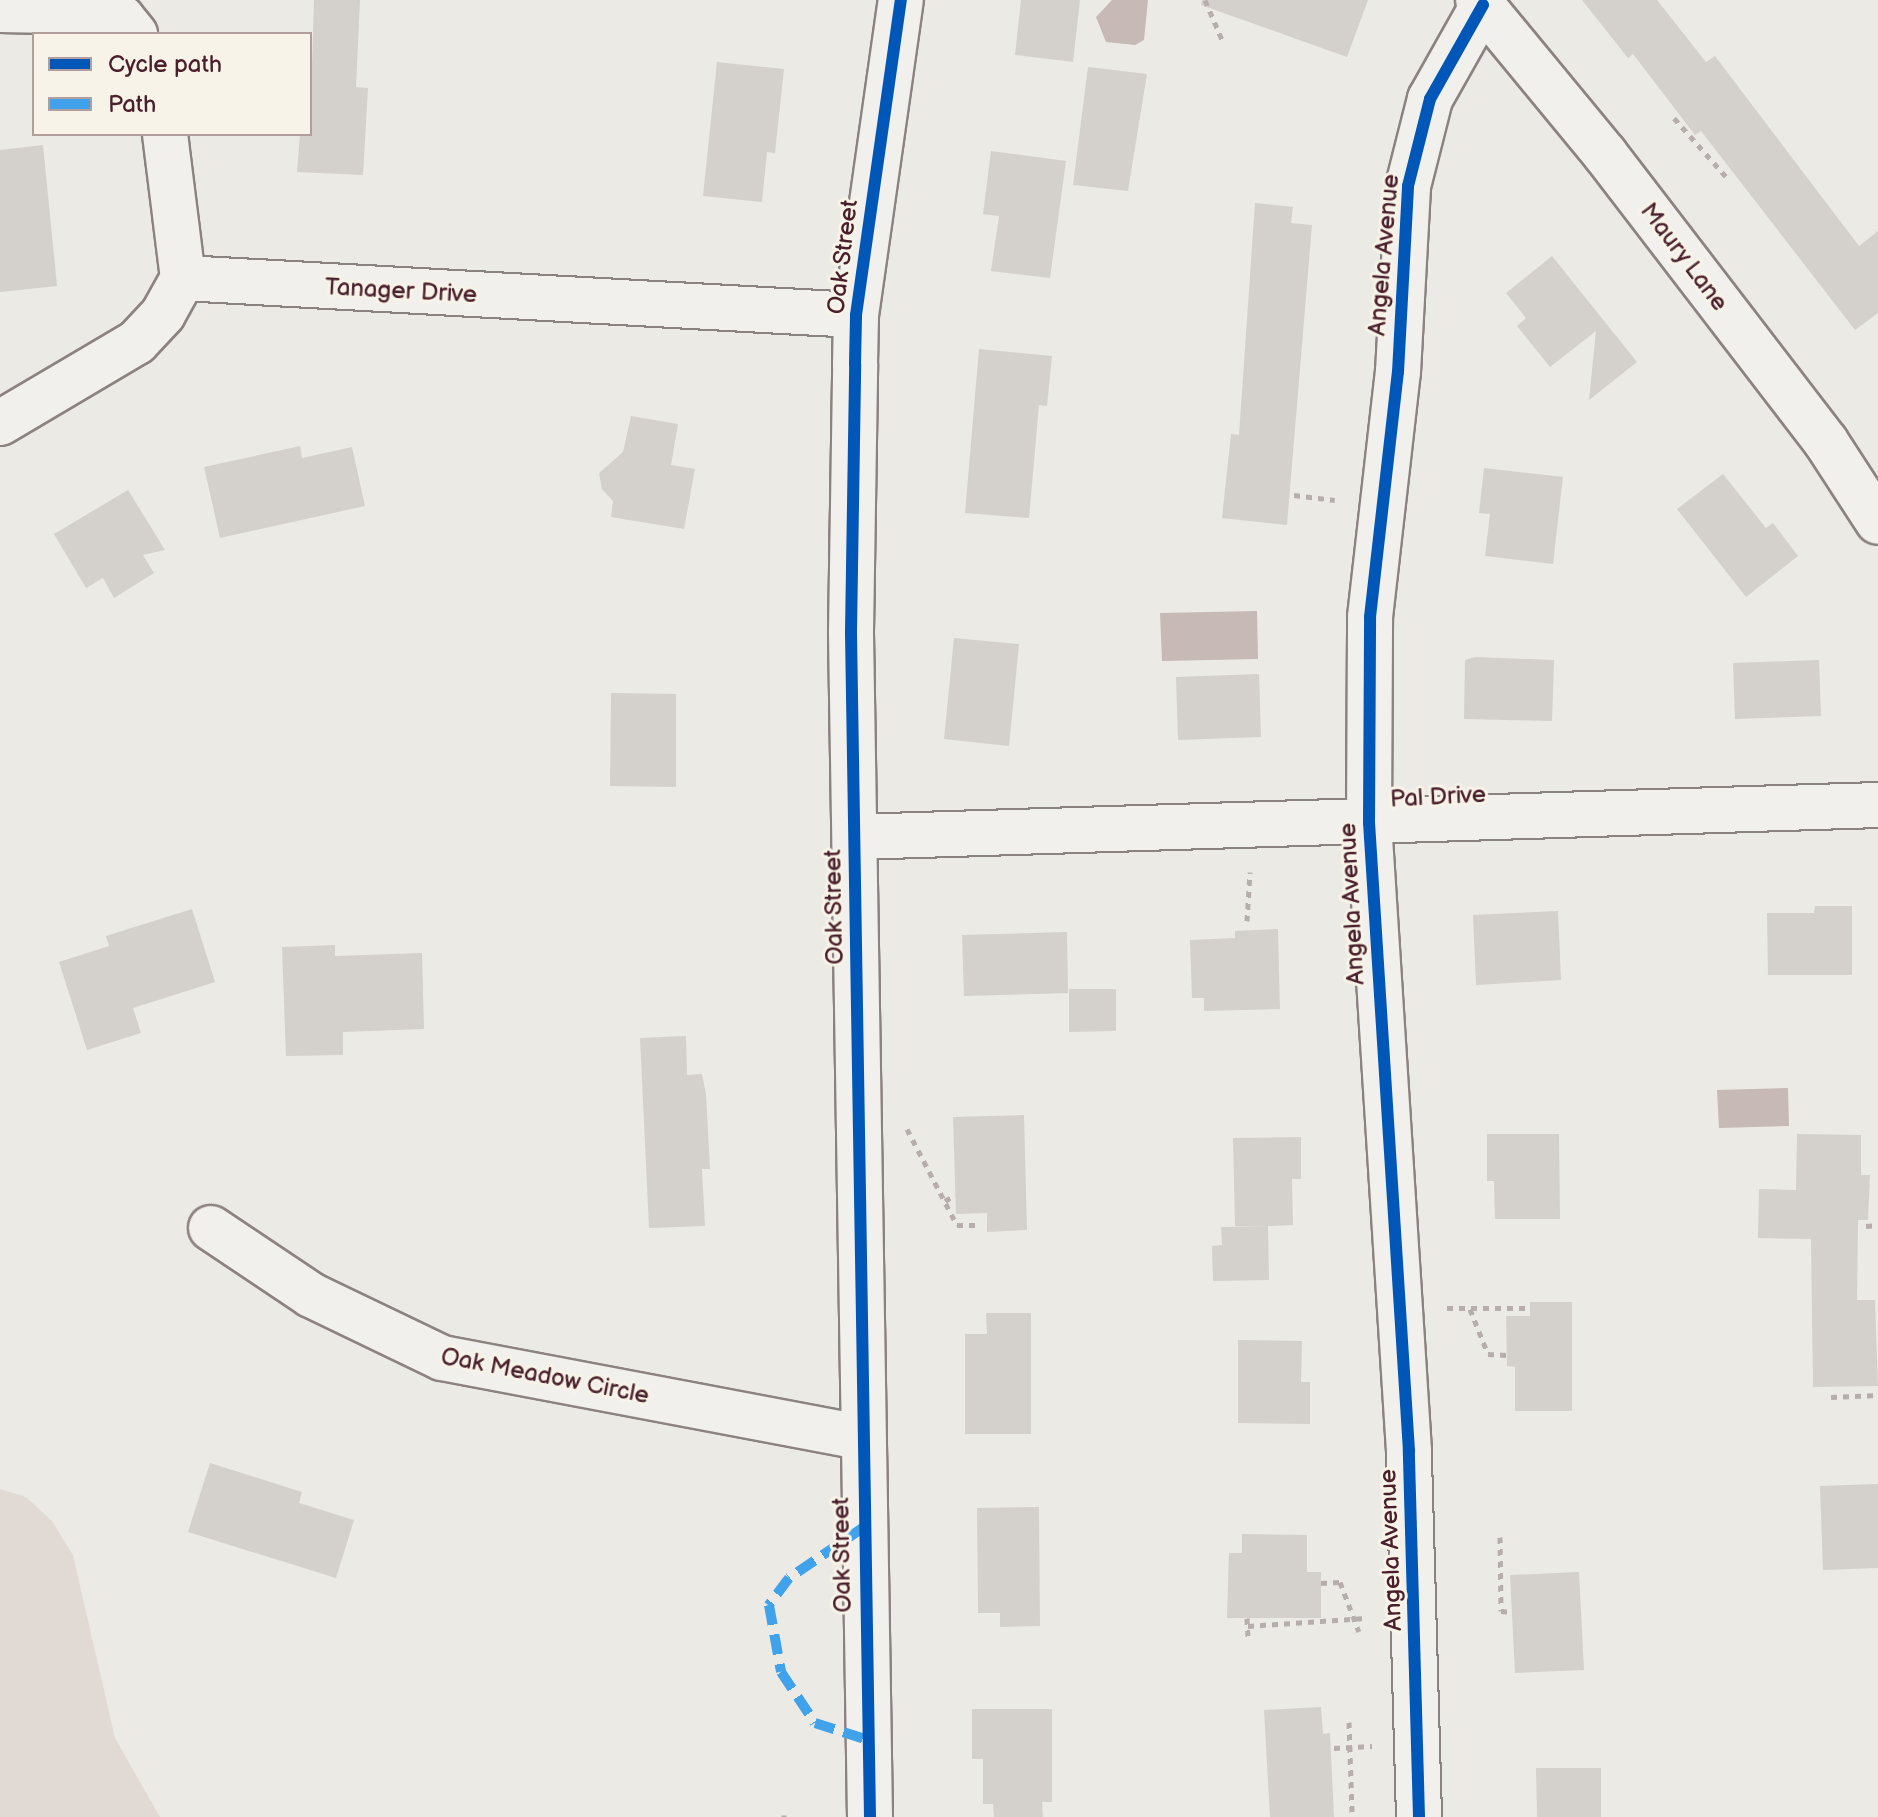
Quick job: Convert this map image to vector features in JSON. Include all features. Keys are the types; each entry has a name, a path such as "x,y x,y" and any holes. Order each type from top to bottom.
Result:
{"street":[{"name":"Oak Street","path":"870,1817 851,632 856,315 901,0"},
{"name":"Maury Lane","path":"1481,3 1605,154 1826,442 1878,522"},
{"name":"Angela Avenue","path":"1419,1817 1415,1589 1401,1309 1369,823 1370,617 1398,372 1408,186 1430,99 1481,3"},
{"path":"0,10 104,12 122,18 133,32"},
{"path":"0,423 137,342 163,314 183,278 165,136"},
{"name":"Tanager Drive","path":"183,278 856,315"},
{"name":"Pal Drive","path":"855,837 1878,805"},
{"name":"Oak Meadow Circle","path":"211,1228 311,1295 442,1358 862,1437"}],"path":[{"path":"1205,0 1223,42"},
{"path":"1674,118 1729,180"},
{"path":"1294,495 1348,502"},
{"path":"902,1118 957,1225 976,1225"},
{"path":"945,1201 955,1195"},
{"path":"1866,1226 1878,1225"},
{"path":"1470,1308 1488,1354 1507,1355"},
{"path":"1401,1309 1530,1308"},
{"path":"1831,1397 1878,1395"},
{"path":"1500,1537 1501,1611 1512,1612"},
{"path":"1321,1583 1340,1582 1357,1619 1359,1632"},
{"path":"1247,1618 1248,1638"},
{"path":"1248,1626 1373,1618"},
{"path":"1349,1722 1352,1814"},
{"path":"1334,1748 1379,1745"}],"shaded area":[{"path":"1112,0 1148,0 1144,40 1135,45 1106,42 1096,17"},
{"path":"1257,611 1258,659 1162,661 1160,613"},
{"path":"1788,1088 1789,1126 1719,1128 1717,1090"},
{"path":"0,1489 26,1497 52,1521 73,1555 115,1738 160,1817 0,1817"}],"building":[{"path":"314,0 360,0 356,87 368,88 363,175 297,172 300,136 312,136"},
{"path":"1021,0 1080,0 1073,62 1015,55"},
{"path":"1202,0 1368,0 1347,57 1201,5"},
{"path":"1582,0 1657,0 1706,62 1715,56 1859,246 1878,231 1878,313 1855,330 1701,131 1695,135 1633,54 1628,58"},
{"path":"717,62 784,69 775,153 767,152 762,202 703,196"},
{"path":"1088,67 1147,74 1128,191 1073,185"},
{"path":"43,145 57,286 0,292 0,150"},
{"path":"991,151 1066,161 1050,278 991,271 999,216 983,214"},
{"path":"1255,203 1293,207 1291,223 1312,225 1287,525 1222,518 1231,434 1239,435"},
{"path":"1552,256 1637,362 1589,400 1596,331 1550,367 1517,326 1526,318 1506,293"},
{"path":"979,349 1052,356 1047,406 1039,405 1029,518 965,513"},
{"path":"631,416 678,424 671,465 695,469 684,529 611,517 613,501 602,489 599,473 623,452"},
{"path":"300,446 302,458 352,447 365,506 220,538 204,467"},
{"path":"1484,468 1563,477 1553,564 1485,556 1490,514 1479,513"},
{"path":"1723,474 1766,528 1773,523 1798,556 1746,597 1677,509"},
{"path":"128,490 165,550 143,555 154,573 114,598 103,578 86,588 54,534"},
{"path":"954,638 1019,644 1009,746 944,739"},
{"path":"1475,657 1554,660 1552,721 1464,719 1465,660"},
{"path":"1819,660 1821,716 1735,719 1733,663"},
{"path":"1259,674 1261,737 1178,740 1176,677"},
{"path":"611,693 676,694 676,787 610,786"},
{"path":"1815,906 1852,906 1852,975 1768,975 1767,913 1814,913"},
{"path":"192,909 215,982 133,1008 141,1033 87,1050 59,962 109,946 106,936"},
{"path":"1558,911 1561,980 1476,985 1473,915"},
{"path":"1278,929 1280,1009 1204,1011 1204,998 1192,998 1190,940 1235,938 1235,931"},
{"path":"1067,932 1068,993 964,996 962,935"},
{"path":"335,945 335,956 422,953 424,1029 343,1032 343,1055 286,1056 282,947"},
{"path":"1069,989 1116,989 1116,1031 1069,1032"},
{"path":"686,1036 687,1075 702,1074 706,1094 710,1169 702,1169 705,1226 649,1228 640,1038"},
{"path":"1024,1115 1027,1230 987,1232 987,1213 956,1214 953,1117"},
{"path":"1487,1134 1559,1134 1560,1219 1495,1219 1494,1181 1487,1181"},
{"path":"1797,1134 1861,1135 1861,1175 1870,1175 1868,1220 1858,1220 1857,1300 1875,1300 1878,1386 1813,1387 1811,1239 1758,1238 1759,1189 1796,1190"},
{"path":"1301,1137 1301,1179 1292,1179 1293,1225 1268,1226 1269,1280 1213,1281 1212,1246 1222,1245 1221,1227 1265,1226 1235,1226 1233,1138"},
{"path":"1530,1302 1572,1302 1572,1411 1515,1411 1515,1367 1507,1366 1506,1316 1530,1316"},
{"path":"986,1313 1031,1313 1031,1434 965,1434 965,1334 987,1334"},
{"path":"1238,1340 1302,1341 1301,1382 1310,1382 1310,1424 1238,1423"},
{"path":"210,1463 302,1492 299,1503 354,1520 336,1578 188,1532"},
{"path":"1878,1484 1878,1568 1823,1570 1820,1486"},
{"path":"1039,1507 1040,1626 1000,1627 1000,1613 978,1613 977,1508"},
{"path":"1242,1534 1307,1535 1307,1572 1321,1572 1321,1618 1227,1618 1229,1553 1242,1553"},
{"path":"1579,1572 1584,1670 1515,1673 1510,1575"},
{"path":"1321,1707 1323,1734 1330,1733 1334,1817 1270,1817 1264,1710"},
{"path":"972,1709 1052,1709 1052,1802 1042,1802 1043,1817 994,1817 993,1804 983,1804 983,1759 972,1759"},
{"path":"1536,1768 1601,1768 1601,1817 1537,1817"}],"marked path":[{"path":"864,1527 789,1578 769,1605 781,1672 815,1723 868,1740"}],"cycle path":[{"path":"870,1817 851,632 855,364 856,315 901,0"},
{"path":"1419,1817 1409,1451 1369,823 1370,617 1398,372 1408,186 1430,99 1483,5"}]}
